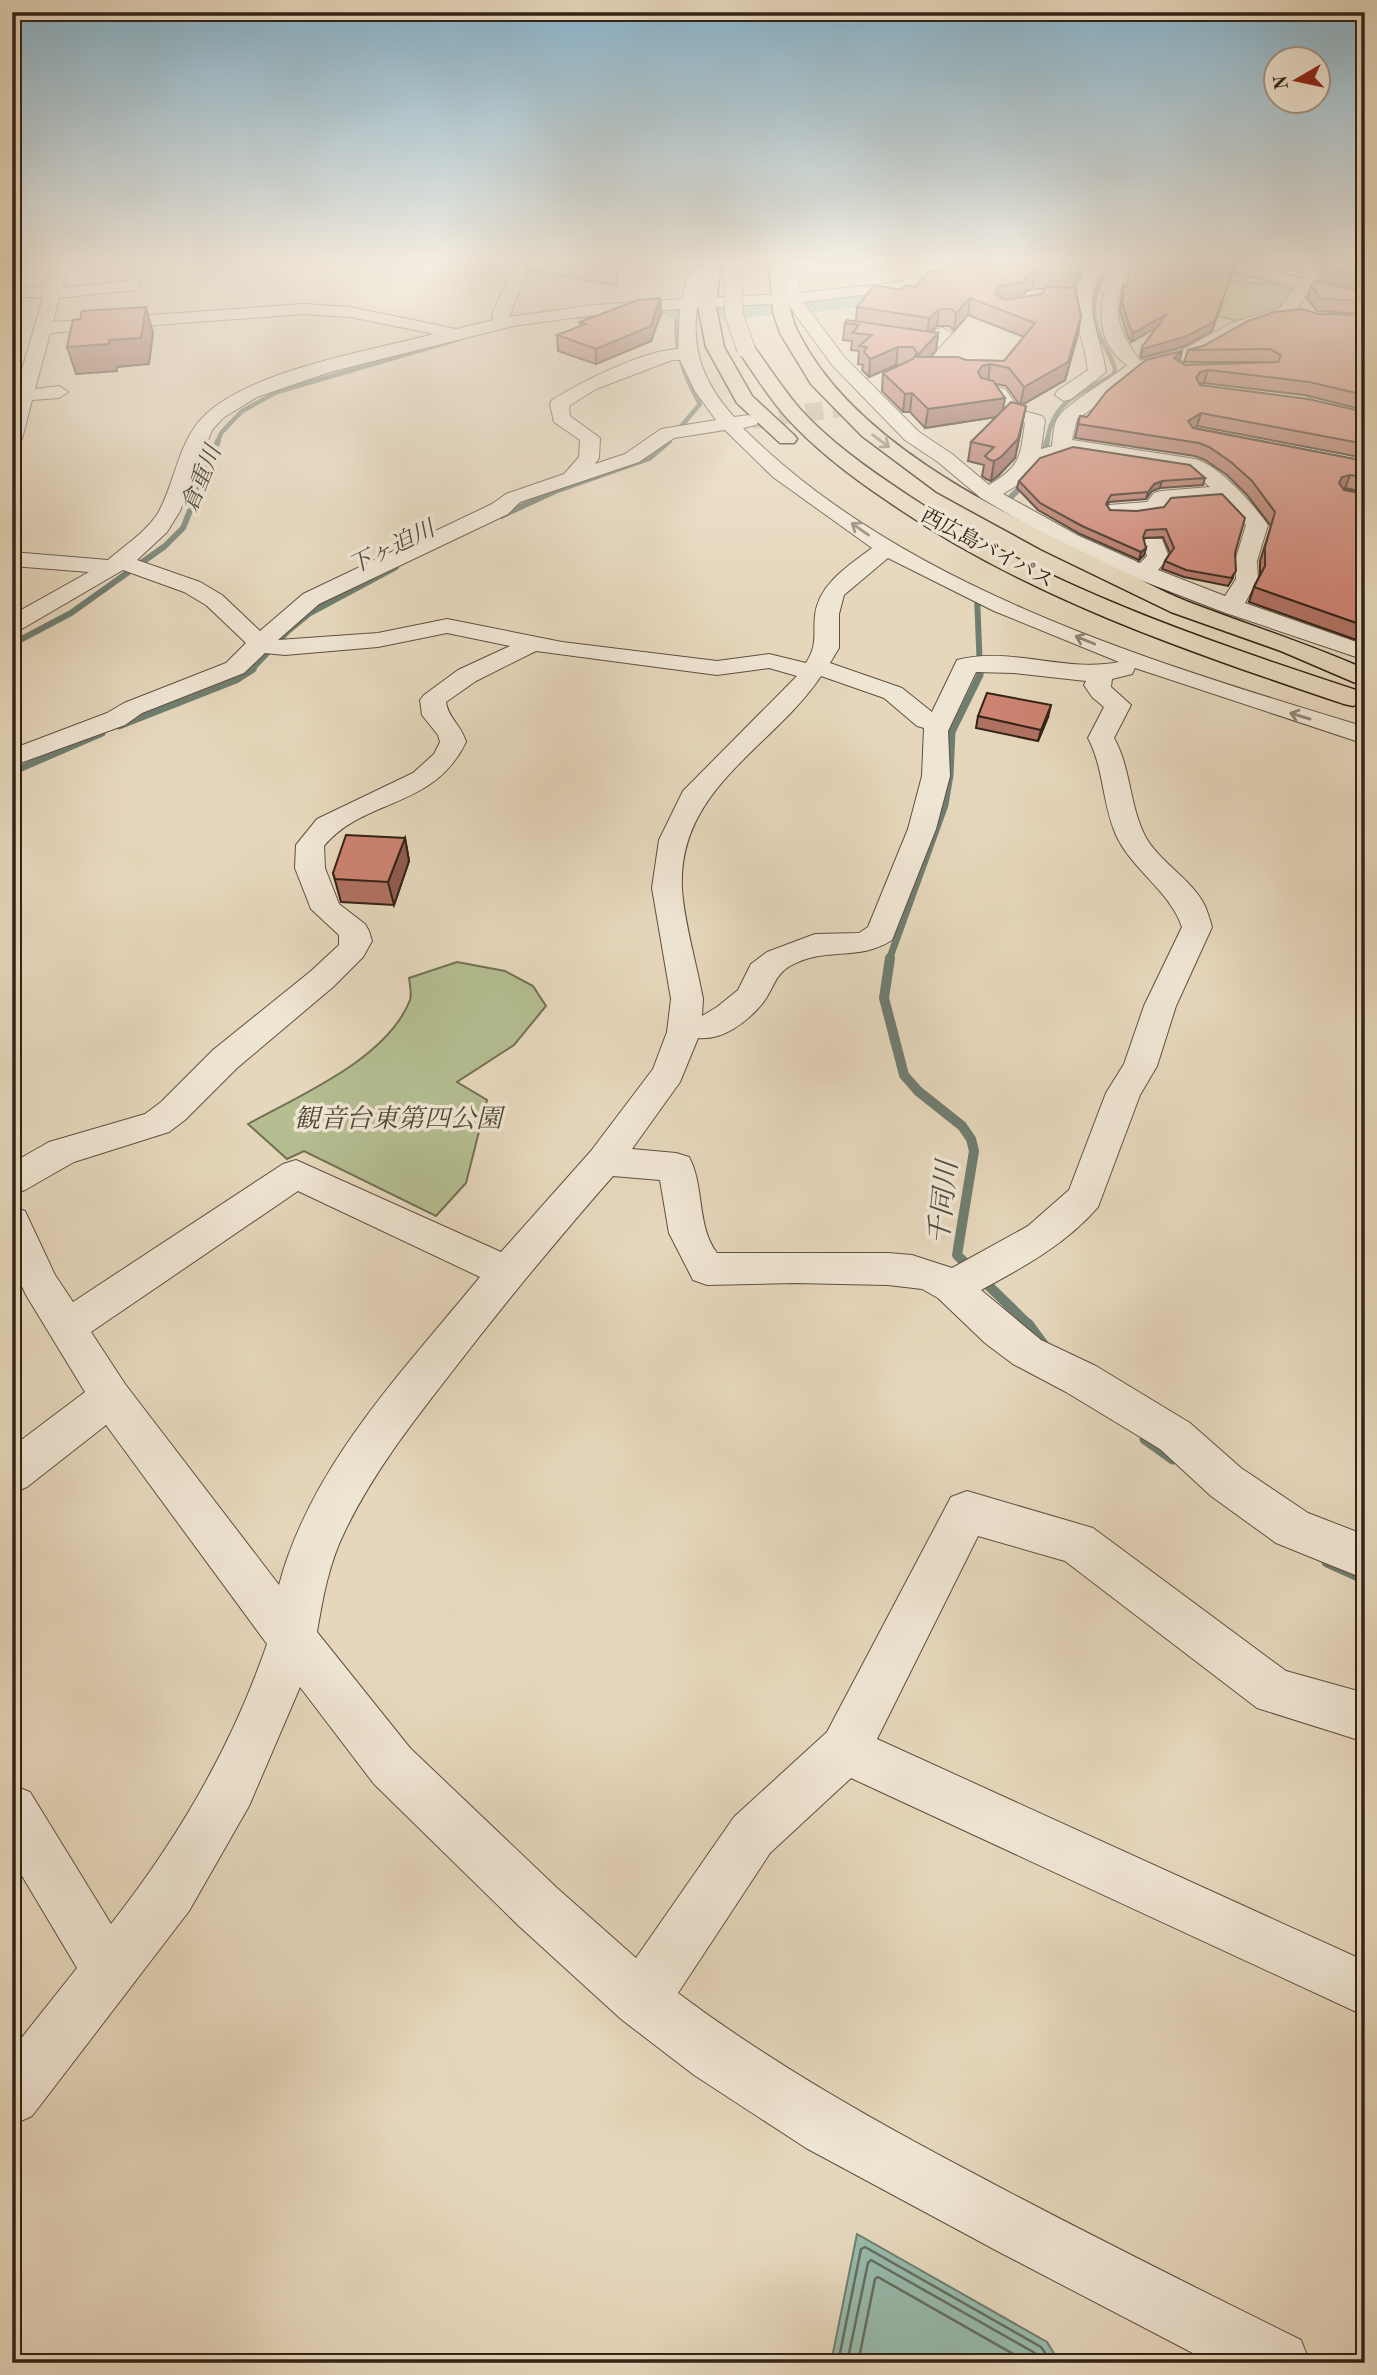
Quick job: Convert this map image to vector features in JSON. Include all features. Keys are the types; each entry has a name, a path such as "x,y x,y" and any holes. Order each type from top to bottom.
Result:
{"main road":[{"path":"729,372 744,399 802,452"},
{"name":"西広島バイパス","path":"762,372 763,379 816,436 874,483 981,550 1125,616 1365,702"},
{"name":"西広島バイパス","path":"782,372 812,407 898,478 948,510 1017,548 1127,598 1365,681"},
{"path":"813,372 869,432 945,487 1051,545 1181,607 1290,646 1365,681"},
{"path":"822,468 886,513 989,572 1107,617 1231,656"}],"street":[{"path":"12,439 31,372"},
{"path":"12,625 126,565 161,524 174,502 199,431 212,416 229,403 312,372"},
{"path":"572,477 589,458 590,438 561,418 559,404 590,384 628,372"},
{"path":"692,372 740,422 759,456 790,481 887,548 1039,620 1263,705 1365,736"},
{"path":"856,372 912,436 946,458 988,494 1071,541 1143,573 1231,607 1365,653"},
{"path":"988,494 1012,480 1046,453 1070,415 1071,399 1097,372"},
{"path":"1136,372 1139,376"},
{"path":"1071,399 1145,372"},
{"path":"857,406 875,391"},
{"path":"987,391 998,393 1013,414 1035,420 1046,453"},
{"path":"25,394 59,392"},
{"path":"12,758 116,719 133,708 235,668 271,645 311,599 500,509 513,498 632,458 678,431 740,422"},
{"path":"1046,453 1195,465 1257,524 1257,532 1246,561 1247,579 1231,607"},
{"path":"1118,510 1154,508 1161,497 1226,492"},
{"path":"1143,573 1158,557 1154,544"},
{"path":"12,2095 170,1892 231,1788 272,1699 292,1639 303,1581 325,1524 356,1467 394,1414 507,1272 604,1161 667,1073 685,1025 687,999 667,888 673,840 693,797 814,669 827,648 827,614 833,593 856,570 887,548"},
{"path":"12,559 126,565 192,587 214,600 271,645 378,640 447,626 531,644 707,667 728,668 769,661 814,669 893,693 926,720 939,724"},
{"path":"12,1180 62,1152 157,1122 173,1111 225,1059 322,979 352,950 356,941 354,931 326,909 310,868 310,845 327,825 431,774 452,749 453,742 451,733 435,715 433,700 448,687 531,644"},
{"path":"685,1025 709,1028 729,1015 751,996 762,972 778,959 815,944 866,943 881,933 922,829 936,776 935,731 966,666 1101,675 1147,662"},
{"path":"604,1161 677,1167 684,1225 695,1255 707,1269 888,1269 969,1278 1065,1219 1085,1197 1124,1093 1140,1066 1160,1006 1197,927 1190,906 1139,850 1125,822 1113,778 1111,756 1101,738 1118,705 1101,692 1097,685 1101,675"},
{"path":"66,1327 296,1174 507,1272"},
{"path":"12,1224 40,1284 110,1397 292,1639 392,1766 493,1865 641,1999 715,2055 827,2127 1022,2232 1278,2363"},
{"path":"969,1278 999,1331 1027,1352 1081,1379 1175,1436 1226,1482 1292,1528 1365,1557"},
{"path":"12,1473 110,1397"},
{"path":"641,1999 752,1835 845,1750 967,1512 1077,1544 1274,1690 1365,1718"},
{"path":"845,1750 1365,1989"},
{"path":"12,1810 109,1971"}],"green space":[{"name":"観音台東第四公園","path":"457,962 505,971 533,986 546,1006 514,1045 457,1082 487,1100 466,1183 436,1216 304,1151 287,1159 248,1124 316,1088 362,1058 399,1021 410,1000 409,978"}],"water":[{"path":"857,2234 1047,2342 1060,2363 831,2363"}],"building":[{"path":"978,372 981,378 993,381 1005,398 928,409 912,393 905,394 883,373"},
{"path":"1012,372 1051,372 1024,387"},
{"path":"1131,372 1201,372 1196,378 1200,385 1308,399 1365,412 1365,444 1201,413 1188,421 1193,428 1365,461 1365,477 1350,475 1342,477 1339,483 1344,490 1365,494 1365,626 1254,587 1265,566 1265,547 1275,512 1252,481 1231,462 1199,443 1078,424 1080,416 1087,417 1107,391"},
{"path":"1223,372 1365,372 1365,395 1309,382"},
{"path":"1011,402 1026,406 1018,439 1001,457 990,460 985,456 994,447 971,442"},
{"path":"1073,447 1190,465 1205,478 1162,481 1154,484 1148,492 1111,495 1106,504 1110,510 1137,511 1164,507 1171,498 1222,494 1245,518 1235,553 1236,571 1231,578 1186,570 1165,561 1174,548 1166,529 1146,530 1143,537 1146,548 1141,552 1082,526 1040,503 1019,481 1040,458"},
{"path":"987,693 1051,705 1041,730 978,716"},
{"path":"346,835 405,838 388,882 335,879 333,873"}],"waterway":[{"name":"倉重川","path":"217,443 221,433 242,411 277,392 346,372"},
{"name":"下ヶ迫川","path":"668,442 700,404 685,372"},
{"name":"千同川","path":"1047,443 1050,429 1061,408 1114,372"},
{"name":"倉重川","path":"18,641 71,613 165,546 183,528 218,441"},
{"name":"千同川","path":"1043,459 1047,441"},
{"name":"下ヶ迫川","path":"501,516 555,491 649,458 668,442"},
{"name":"千同川","path":"1009,499 1026,482"},
{"name":"下ヶ迫川","path":"250,671 288,631 310,613 396,567"},
{"name":"千同川","path":"977,596 980,671"},
{"name":"下ヶ迫川","path":"119,726 236,680 250,671"},
{"name":"千同川","path":"889,960 945,805 950,775 952,732 980,671"},
{"name":"下ヶ迫川","path":"12,772 102,733"},
{"name":"千同川","path":"890,958 884,998 904,1075 918,1091 962,1126 971,1139 974,1151 957,1255 1028,1324"},
{"name":"千同川","path":"1028,1324 1045,1347"},
{"name":"千同川","path":"1145,1439 1173,1459"},
{"name":"千同川","path":"1327,1562 1365,1579"}],"tunnel":[{"path":"752,420 857,406"}]}
